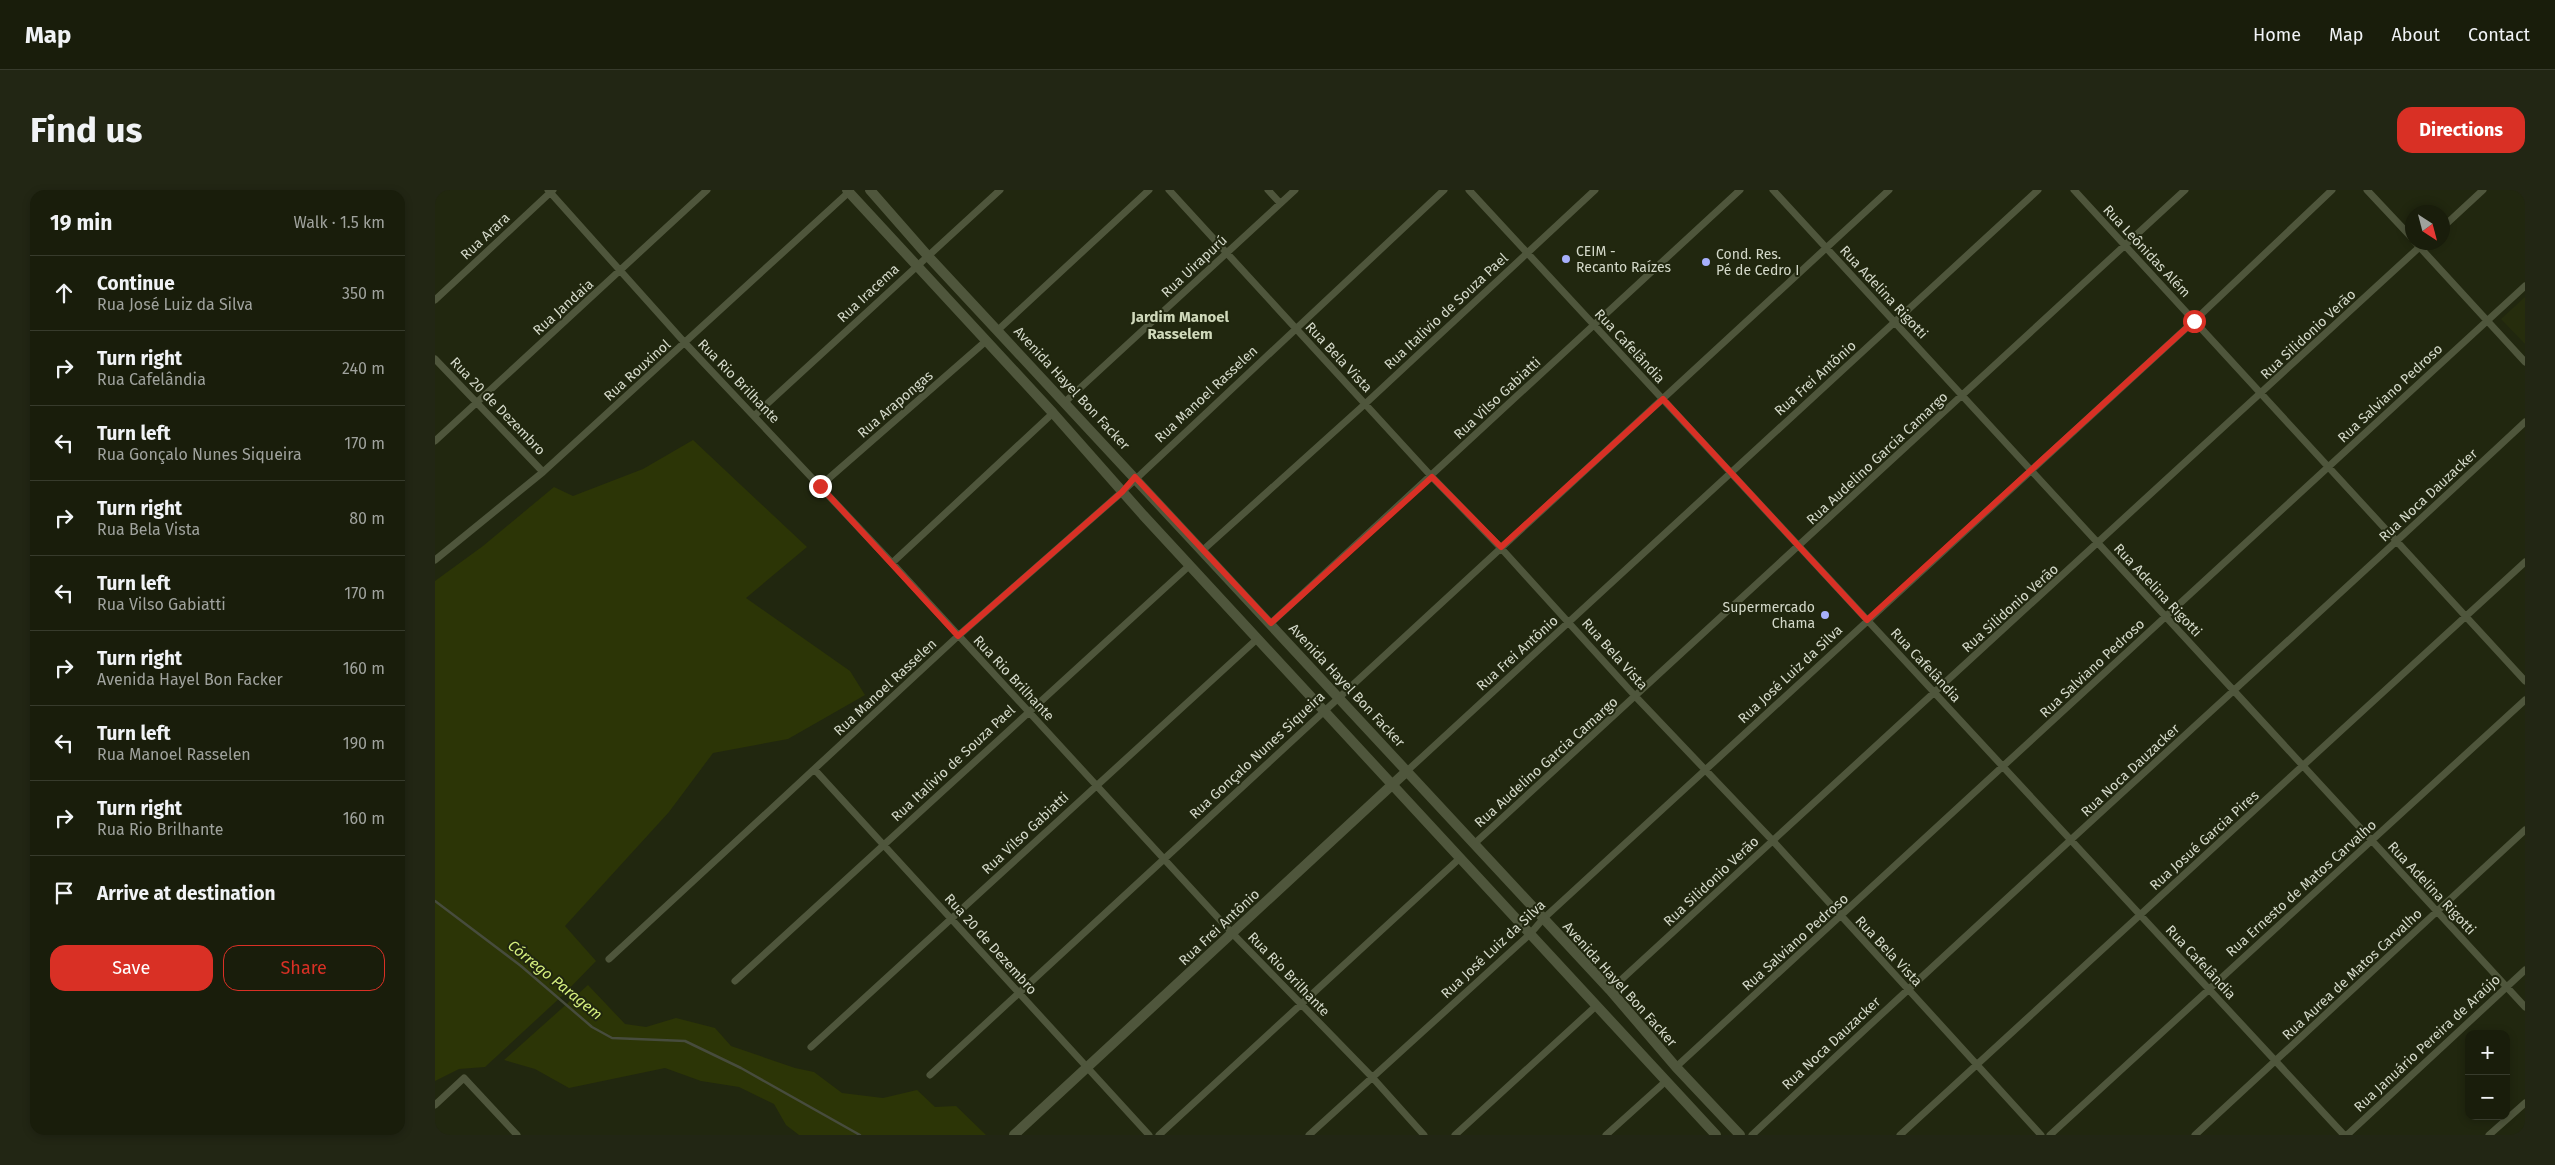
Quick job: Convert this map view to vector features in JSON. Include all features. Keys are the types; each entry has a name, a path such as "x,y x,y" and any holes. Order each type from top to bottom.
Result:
{"main road":[{"name":"Avenida Hayel Bon Facker","path":"870,190 927,254 1066,401 1610,990 1676,1067 1740,1135"},
{"path":"848,191 915,266 1053,413 1189,566 1716,1135"},
{"name":"Rua Frei Antônio","path":"1014,1135 1407,771"}],"street":[{"name":"Rua Jandaia","path":"435,441 707,190"},
{"name":"Rua Iracema","path":"755,415 927,254 1000,190"},
{"path":"999,329 1149,190"},
{"name":"Rua Bela Vista","path":"1169,190 1432,477 1501,547 1705,770 1773,841 2041,1135"},
{"path":"1269,190 1281,203"},
{"name":"Rua Uirapurú","path":"1066,401 1295,190"},
{"name":"Rua Manoel Rasselen","path":"609,959 958,636 1122,492 1135,477 1444,190"},
{"name":"Rua Cafelândia","path":"1469,190 2345,1135"},
{"name":"Rua Italivio de Souza Pael","path":"1203,550 1365,404 1595,190"},
{"name":"Rua Vilso Gabiatti","path":"1271,623 1432,477 1740,190"},
{"name":"Rua Adelina Rigotti","path":"1773,190 2525,1007"},
{"name":"Rua Gonçalo Nunes Siqueira","path":"930,1075 1020,994 1163,858 1325,712 1338,697 1889,190"},
{"name":"Rua Frei Antônio","path":"1407,771 1570,623 2038,190"},
{"name":"Rua Leônidas Além","path":"2074,190 2525,681"},
{"name":"Rua Audelino Garcia Camargo","path":"1474,844 2185,190"},
{"name":"Rua José Luiz da Silva","path":"1309,1135 1530,934 1543,919 2194,321 2332,190"},
{"path":"2367,190 2405,231"},
{"path":"2450,221 2483,190"},
{"name":"Rua Rio Brilhante","path":"550,191 685,343 755,415 1232,933 1372,1077 1424,1135"},
{"name":"Rua Arara","path":"435,300 550,191"},
{"name":"Rua Rouxinol","path":"435,560 543,472 848,191"},
{"name":"Rua Silidonio Verão","path":"1610,990 2261,394 2414,250"},
{"path":"2425,250 2525,362"},
{"name":"Rua Salviano Pedroso","path":"1676,1067 2525,286"},
{"name":"Rua Arapongas","path":"820,486 986,341"},
{"name":"Rua 20 de Dezembro","path":"435,358 543,472"},
{"path":"892,563 1053,413"},
{"name":"Rua Noca Dauzacker","path":"1752,1135 1907,989 2071,841 2525,422"},
{"name":"Rua Josué Garcia Pires","path":"1900,1135 2525,563"},
{"name":"Rua Italivio de Souza Pael","path":"735,982 1027,712 1189,566"},
{"name":"Rua Vilso Gabiatti","path":"811,1047 1257,639"},
{"name":"Rua Ernesto de Matos Carvalho","path":"2050,1135 2525,700"},
{"name":"Rua 20 de Dezembro","path":"815,770 1149,1135"},
{"name":"Rua Aurea de Matos Carvalho","path":"2195,1135 2525,830"},
{"path":"1159,1135 1460,858"},
{"name":"Rua Januário Pereira de Araújo","path":"2345,1135 2525,970"},
{"path":"1455,1135 1596,1006"},
{"path":"435,1105 464,1078 517,1135"},
{"path":"1606,1135 1666,1081"},
{"path":"2489,1135 2525,1103"}],"shaded area":[{"path":"2525,297 2525,344 2501,319"},
{"path":"693,440 807,547 746,598 850,671 865,695 788,739 713,753 669,812 565,926 596,961 563,995 485,1067 459,1069 435,1081 435,581 483,546 554,487 573,496 643,469"},
{"path":"588,985 625,1024 646,1027 676,1018 715,1028 731,1046 795,1068 814,1072 842,1093 883,1098 917,1090 935,1107 956,1106 986,1135 799,1135 786,1125 774,1104 739,1087 701,1081 665,1068 569,1088 535,1069 504,1060"}],"waterway":[{"name":"Córrego Paragem","path":"435,901 521,966 592,1027 612,1038 685,1041 741,1068 860,1135"}],"place":[{"name":"CEIM - Recanto Raízes","path":"1566,259"},
{"name":"Cond. Res. Pé de Cedro I","path":"1706,262"},
{"name":"Supermercado Chama","path":"1825,615"}],"district":[{"name":"Jardim Manoel Rasselem","path":"1180,326"}],"route":[{"path":"820,486 958,636 1122,492 1135,477 1271,623 1432,477 1501,547 1663,399 1867,620 2194,321"}]}
